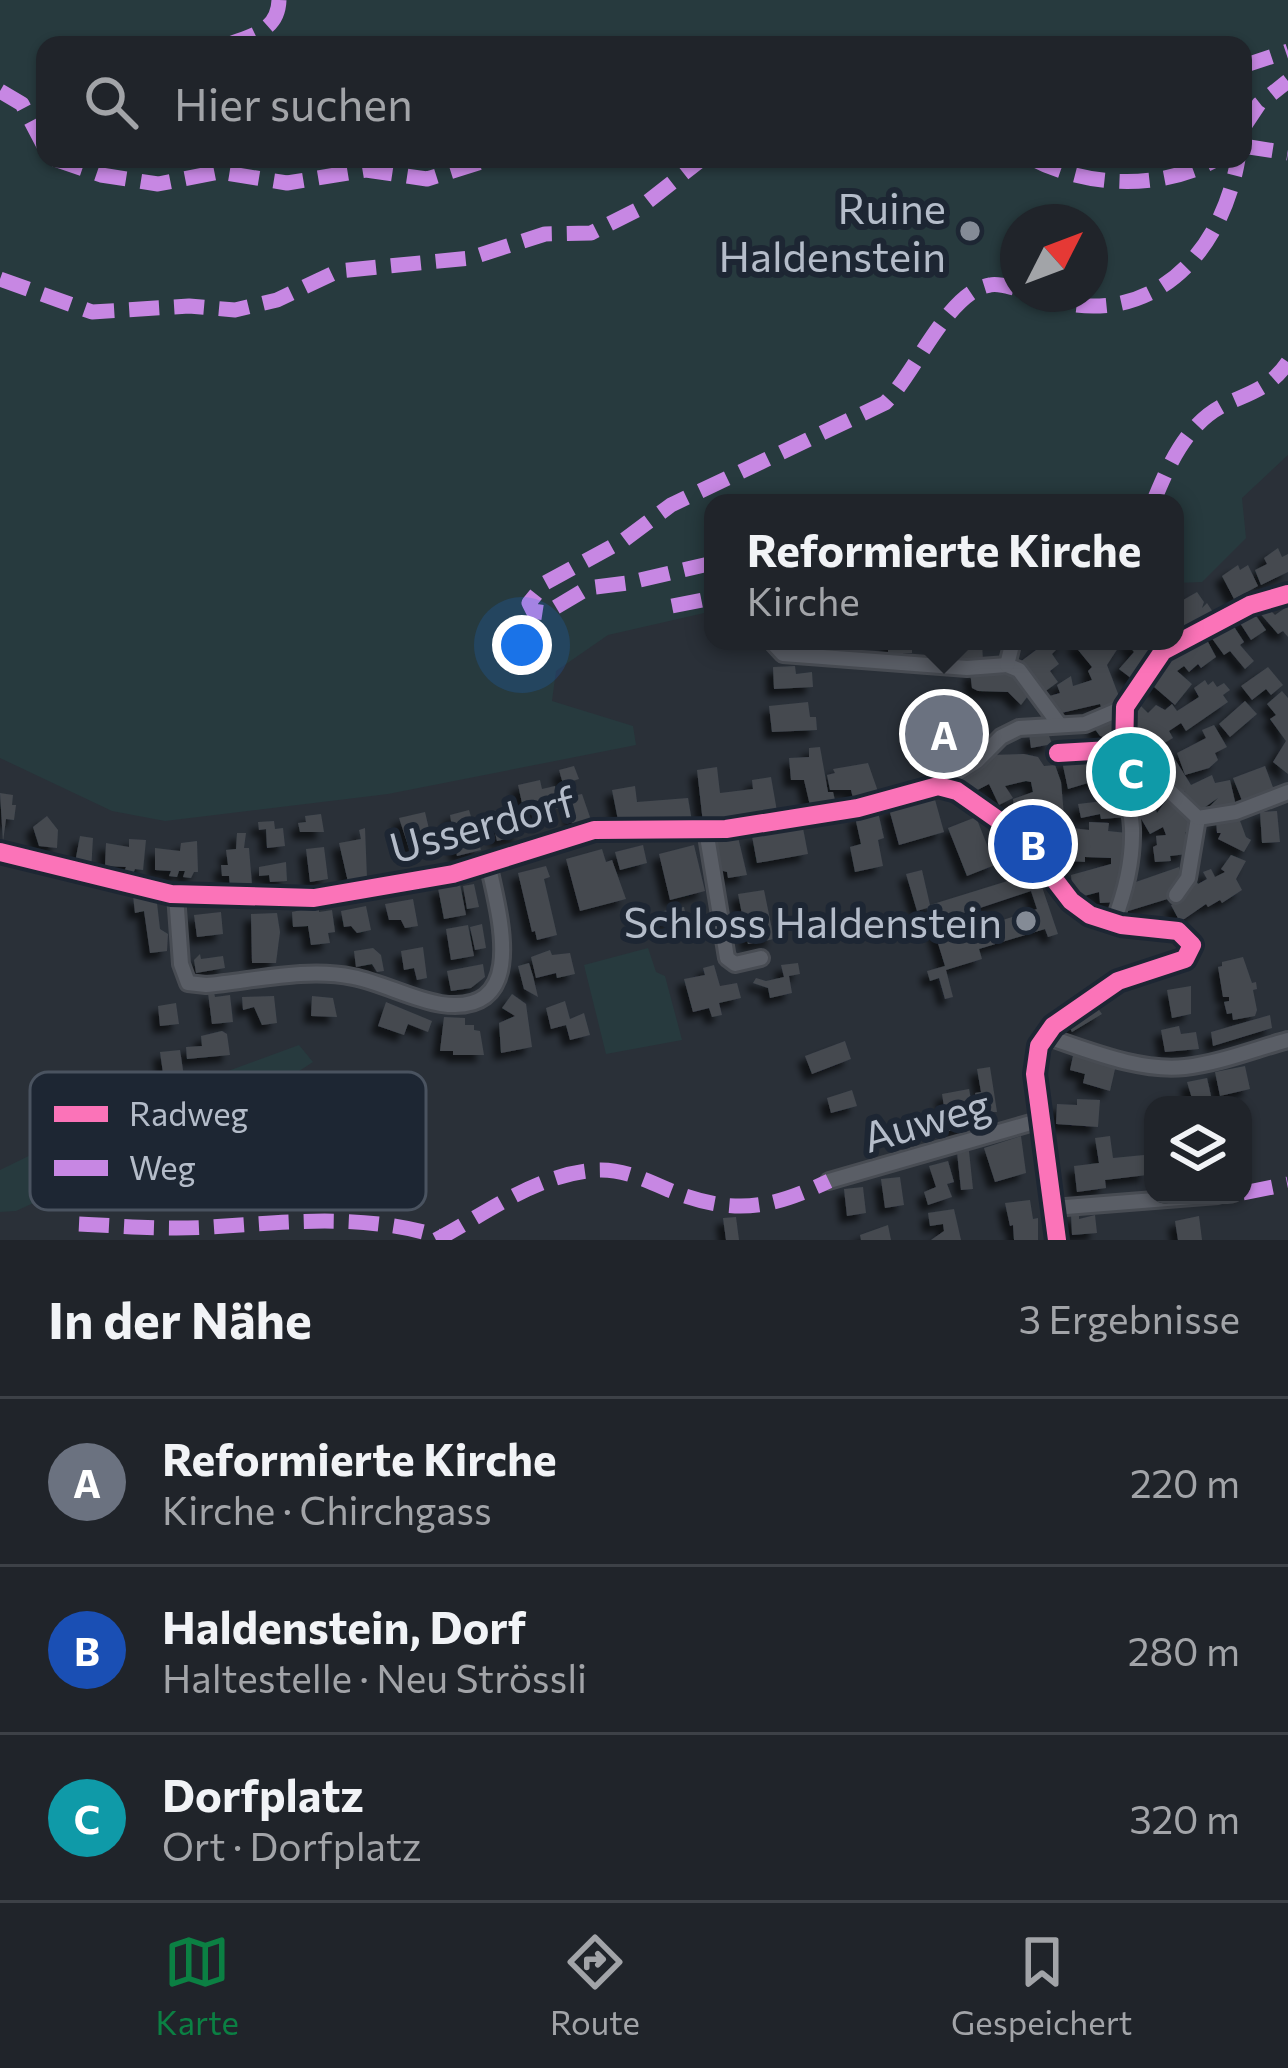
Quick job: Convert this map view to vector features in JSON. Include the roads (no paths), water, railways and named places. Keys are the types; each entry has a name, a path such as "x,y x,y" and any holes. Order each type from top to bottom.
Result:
{"street":[{"path":"1184,640 1250,605 1288,595"},
{"path":"779,650 783,655 967,668 1007,665 1018,670 1059,724"},
{"path":"1007,665 1011,650"},
{"path":"1057,1240 1034,1069 1045,1036 1066,1016 1128,975 1181,961 1191,952 1190,940 1178,931 1113,924 1090,915 1071,901 1031,849 993,814 945,787 950,778 1010,732 1085,724 1125,707 1165,650"},
{"path":"1113,924 1132,853 1128,796 1115,771 1124,754 1125,707"},
{"path":"1058,753 1110,750 1124,754 1139,762 1198,818"},
{"name":"Usserdorf","path":"176,895 314,898 453,874 594,830 706,830 858,808 928,787 945,787"},
{"path":"1198,818 1236,812 1288,793"},
{"path":"1177,895 1188,878 1198,818"},
{"path":"706,830 727,958 738,964 761,958"},
{"path":"0,852 176,895 185,979 206,986 334,974 438,1004 471,1003 489,991 500,974 504,939 488,863"},
{"path":"1045,1036 1166,1068 1200,1064 1288,1040"},
{"name":"Auweg","path":"829,1181 1042,1120"},
{"path":"1053,1208 1144,1201"}],"place":[{"name":"Ruine Haldenstein","path":"970,231"},
{"name":"Reformierte Kirche","path":"944,734"},
{"name":"Dorfplatz","path":"1131,772"},
{"name":"Haldenstein, Dorf","path":"1033,844"},
{"name":"Schloss Haldenstein","path":"1026,921"}]}
